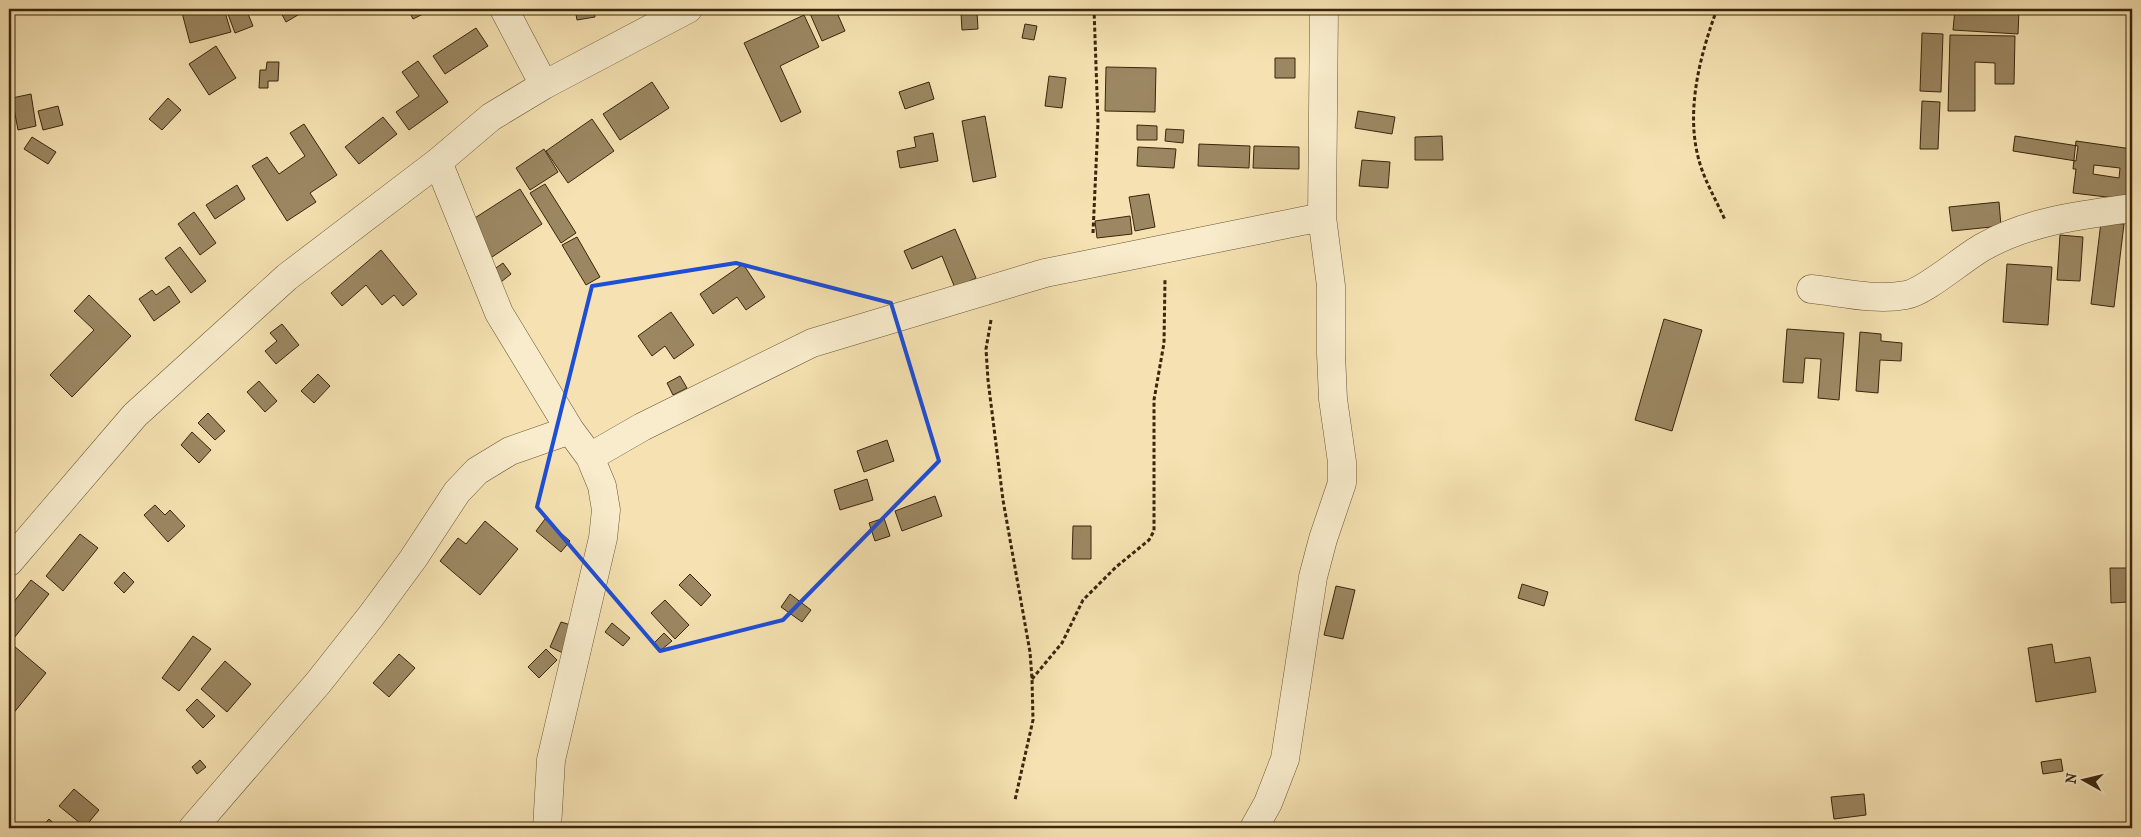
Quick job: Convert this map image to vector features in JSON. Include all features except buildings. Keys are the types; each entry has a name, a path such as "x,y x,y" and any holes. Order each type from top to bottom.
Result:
{"street":[{"path":"504,9 544,85"},
{"path":"9,562 136,415 287,277 438,162 492,117 544,85 688,9"},
{"path":"1254,828 1268,803 1285,759 1312,577 1322,539 1342,483 1342,462 1333,399 1330,354 1331,286 1322,217 1324,9"},
{"path":"438,162 499,313 570,430 590,458 602,486 606,510 603,538 551,760 547,828"},
{"path":"1811,289 1885,297 1908,295 1932,282 1983,247 2018,230 2054,219 2132,208"},
{"path":"590,458 642,427 812,343 995,287 1091,263 1322,217"},
{"path":"193,828 318,683 412,559 457,492 477,471 510,451 570,430"}],"path":[{"path":"1091,263 1098,122 1094,9"},
{"path":"1717,9 1703,48 1692,123 1701,166 1725,220"},
{"path":"1032,679 1062,643 1083,600 1116,566 1149,540 1154,531 1154,400 1164,344 1166,248"},
{"path":"995,287 986,349 988,380 1003,500 1030,652 1032,679 1033,720 1015,800"}],"highlighted area":[{"path":"736,263 891,303 939,461 783,620 660,651 537,507 592,286"}]}
